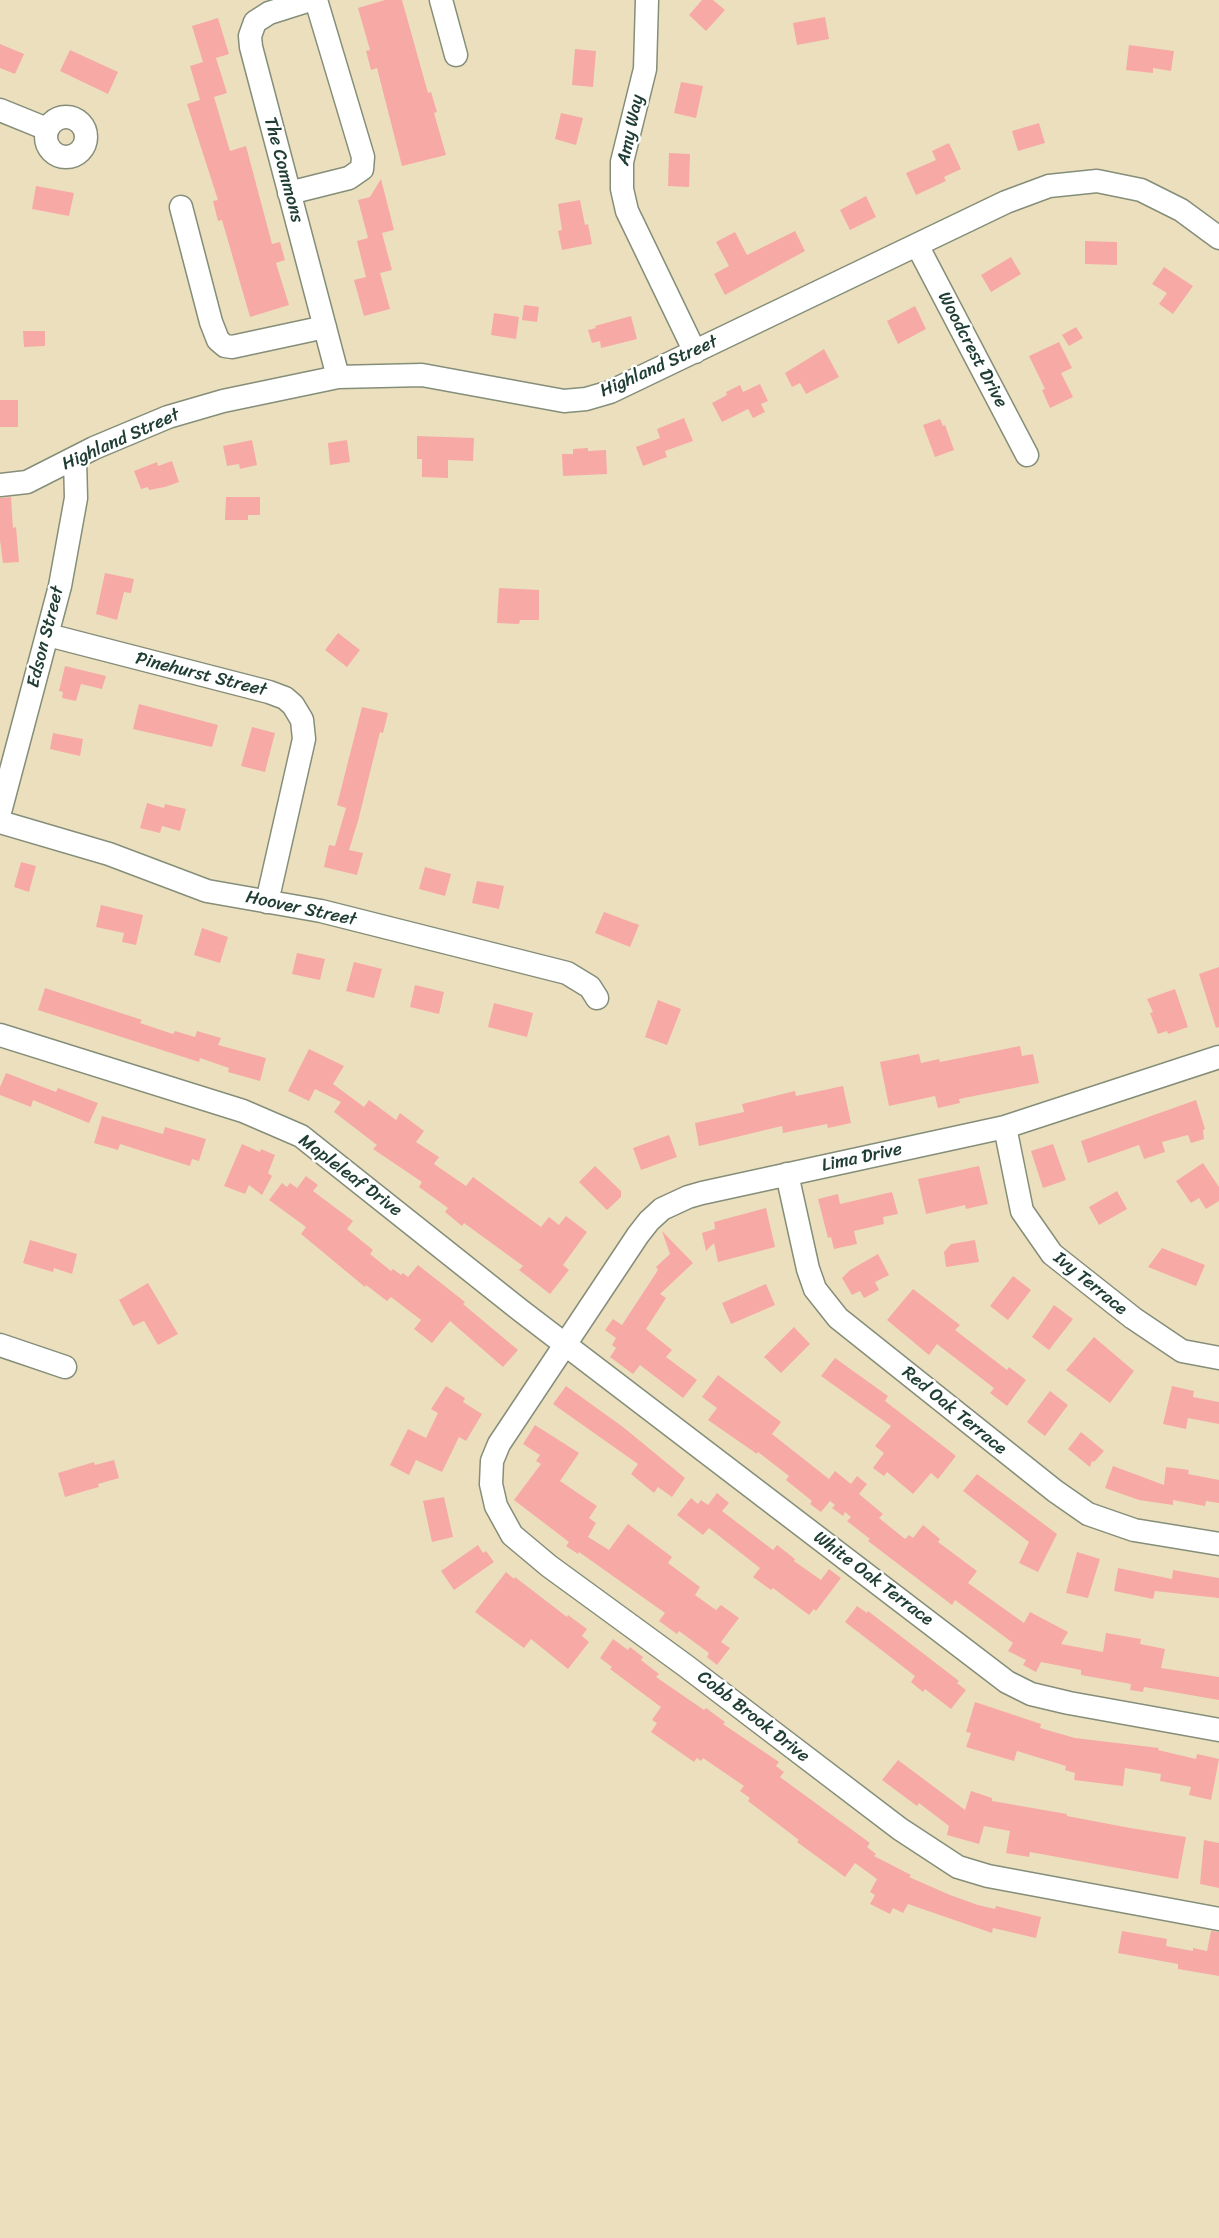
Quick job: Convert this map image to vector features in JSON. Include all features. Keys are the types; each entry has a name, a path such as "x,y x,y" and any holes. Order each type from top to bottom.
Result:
{"street":[{"name":"The Commons","path":"310,0 269,13 255,22 250,31 251,47 338,377"},
{"path":"289,193 349,178 362,169 363,158 316,0"},
{"path":"441,0 456,55"},
{"name":"Amy Way","path":"647,0 645,69 622,162 622,189 627,211 639,238 695,352"},
{"path":"0,110 47,129"},
{"name":"Highland Street","path":"0,485 27,482 94,448 168,417 224,401 338,377 423,375 564,400 586,399 610,392 1027,193 1049,186 1097,181 1141,190 1181,210 1219,238"},
{"path":"181,207 211,322 218,340 225,346 232,347 325,327"},
{"name":"Woodcrest Drive","path":"917,245 1027,455"},
{"name":"Edson Street","path":"0,812 60,586 76,498 75,459"},
{"name":"Pinehurst Street","path":"48,635 269,692 285,698 293,705 302,720 304,740 267,902"},
{"name":"Hoover Street","path":"0,822 108,854 207,891 321,911 567,973 590,987 597,998"},
{"name":"Mapleleaf Drive","path":"0,1035 243,1112 301,1136 520,1310 566,1343"},
{"name":"Lima Drive","path":"566,1343 649,1221 662,1209 688,1197 1005,1127 1217,1064"},
{"name":"Ivy Terrace","path":"1005,1127 1022,1211 1052,1254 1133,1318 1182,1351 1219,1358"},
{"name":"Red Oak Terrace","path":"787,1174 808,1269 815,1289 838,1318 1054,1491 1088,1514 1134,1530 1219,1544"},
{"name":"White Oak Terrace","path":"566,1343 1007,1682 1031,1694 1069,1704 1219,1731"},
{"name":"Cobb Brook Drive","path":"566,1343 499,1444 492,1461 492,1484 496,1506 512,1535 549,1566 686,1666 826,1774 900,1829 958,1867 988,1876 1219,1919"},
{"path":"0,1345 65,1367"}],"building":[{"path":"385,0 402,0 428,93 431,92 437,112 434,113 446,155 402,166 377,68 371,70 366,51 370,50 358,8"},
{"path":"702,0 713,0 725,10 706,31 689,15"},
{"path":"825,17 829,39 797,45 793,23"},
{"path":"218,18 229,54 216,58 227,93 214,97 230,151 246,146 272,244 280,242 285,260 276,263 289,305 250,317 222,220 218,221 213,201 218,200 187,104 200,100 190,66 203,62 192,26"},
{"path":"0,44 24,54 15,74 0,68"},
{"path":"1129,45 1174,51 1171,71 1153,68 1153,73 1126,70"},
{"path":"575,49 596,51 593,87 572,85"},
{"path":"70,50 118,72 108,94 60,71"},
{"path":"681,82 703,86 696,118 674,113"},
{"path":"561,113 583,118 576,145 555,139"},
{"path":"1039,123 1045,143 1018,151 1012,131"},
{"path":"949,143 961,169 944,177 946,181 916,195 906,173 936,160 932,151"},
{"path":"669,153 690,154 689,187 668,186"},
{"path":"381,179 394,230 382,233 392,270 380,273 390,309 364,316 354,280 366,277 357,241 368,238 358,200 370,197"},
{"path":"36,186 74,193 69,216 32,209"},
{"path":"866,196 876,217 850,230 840,210"},
{"path":"580,200 592,244 562,250 558,231 562,230 558,204"},
{"path":"795,231 805,251 725,295 714,274 729,266 716,242 735,232 747,255"},
{"path":"1085,241 1117,242 1117,265 1085,264"},
{"path":"1011,257 1021,274 991,292 981,275"},
{"path":"1164,267 1193,286 1173,314 1159,304 1167,293 1152,284"},
{"path":"524,305 539,307 537,322 522,320"},
{"path":"915,306 926,329 898,344 887,321"},
{"path":"494,313 519,317 516,339 491,335"},
{"path":"631,316 637,339 601,348 600,341 592,343 588,330"},
{"path":"1076,327 1083,338 1069,346 1062,335"},
{"path":"23,331 45,331 45,346 24,347"},
{"path":"1059,342 1072,368 1061,373 1073,397 1050,408 1042,390 1045,389 1029,356"},
{"path":"824,349 839,377 806,394 800,383 792,387 785,373"},
{"path":"760,384 768,401 761,404 765,412 753,418 748,409 722,422 712,403 740,385 743,392"},
{"path":"0,400 18,400 18,427 0,427"},
{"path":"684,418 693,441 665,451 667,457 643,466 636,447 660,438 657,429"},
{"path":"940,419 943,426 945,425 954,450 935,457 923,425"},
{"path":"417,436 474,438 473,461 448,460 448,478 422,477 422,459 417,459"},
{"path":"252,440 257,465 240,469 239,464 227,466 223,446"},
{"path":"347,440 350,462 330,465 328,443"},
{"path":"588,448 588,451 606,450 607,474 563,476 562,454 573,454 573,449"},
{"path":"172,461 179,482 149,490 148,487 141,489 134,471 157,462 158,466"},
{"path":"11,497 13,528 16,527 19,562 3,563 0,540 0,498"},
{"path":"226,497 260,497 260,515 248,515 248,520 225,520"},
{"path":"105,573 134,579 131,593 124,592 117,620 96,614"},
{"path":"499,588 539,590 539,620 520,620 519,624 497,623"},
{"path":"338,633 360,650 347,667 325,650"},
{"path":"65,666 106,676 102,689 81,684 76,701 62,698 63,692 59,691"},
{"path":"139,704 218,725 212,747 133,729"},
{"path":"362,707 388,713 383,733 380,732 349,850 363,853 357,875 324,867 329,845 335,846 346,808 337,805"},
{"path":"252,727 275,733 265,772 241,766"},
{"path":"53,733 83,739 80,756 50,749"},
{"path":"147,803 164,808 165,804 186,809 180,831 162,826 160,833 140,828"},
{"path":"21,862 36,866 29,892 14,887"},
{"path":"425,867 451,874 445,896 419,889"},
{"path":"477,881 504,886 499,909 472,903"},
{"path":"101,905 143,915 136,945 122,942 124,933 96,927"},
{"path":"604,912 639,925 630,947 595,933"},
{"path":"202,928 228,937 220,963 194,955"},
{"path":"297,953 325,959 320,980 292,974"},
{"path":"354,962 382,969 374,998 346,991"},
{"path":"1219,967 1219,1027 1216,1028 1199,974"},
{"path":"415,985 444,992 439,1014 410,1007"},
{"path":"45,988 142,1020 140,1023 173,1034 175,1031 195,1037 197,1031 221,1038 218,1045 266,1058 260,1081 228,1072 229,1068 200,1058 199,1062 38,1010"},
{"path":"1175,989 1188,1027 1168,1034 1167,1031 1158,1034 1150,1013 1153,1012 1147,999"},
{"path":"658,1000 681,1009 667,1045 645,1037"},
{"path":"494,1003 533,1013 527,1037 488,1027"},
{"path":"1020,1046 1022,1056 1033,1054 1039,1083 959,1099 960,1103 938,1108 935,1096 889,1106 880,1062 919,1054 921,1063 939,1059 940,1062"},
{"path":"309,1049 344,1066 333,1084 364,1107 369,1100 396,1120 400,1113 424,1131 416,1142 439,1157 434,1164 466,1186 473,1177 541,1227 549,1217 559,1225 566,1216 587,1232 563,1265 569,1270 550,1294 519,1270 523,1266 464,1223 462,1226 445,1212 448,1208 419,1187 422,1182 373,1149 377,1145 334,1112 341,1102 315,1089 309,1101 288,1091"},
{"path":"6,1073 56,1092 58,1088 98,1103 89,1123 33,1100 31,1107 0,1095 0,1087"},
{"path":"843,1086 851,1123 828,1128 827,1124 783,1133 782,1126 699,1146 695,1123 744,1112 742,1104 795,1091 796,1096"},
{"path":"1196,1100 1205,1129 1203,1130 1204,1139 1191,1143 1188,1135 1162,1142 1165,1152 1144,1159 1139,1145 1088,1163 1081,1141"},
{"path":"102,1116 163,1134 165,1127 206,1139 199,1161 192,1159 190,1166 120,1144 118,1150 94,1143"},
{"path":"669,1135 677,1157 641,1170 633,1148"},
{"path":"242,1144 260,1152 261,1149 275,1155 268,1173 272,1176 262,1195 249,1185 245,1194 224,1186"},
{"path":"1053,1144 1066,1180 1043,1188 1031,1151"},
{"path":"1203,1163 1219,1187 1219,1201 1206,1209 1199,1198 1191,1203 1176,1181"},
{"path":"595,1166 621,1191 621,1197 607,1210 579,1182"},
{"path":"979,1166 988,1204 966,1209 965,1205 926,1214 918,1179"},
{"path":"306,1176 318,1185 313,1191 353,1221 347,1229 373,1250 370,1254 391,1271 393,1269 408,1277 418,1265 465,1302 463,1304 518,1350 503,1367 450,1321 432,1343 414,1329 421,1320 391,1297 387,1301 366,1285 365,1287 301,1234 306,1227 269,1200 282,1183 287,1187 290,1183 297,1188"},
{"path":"1117,1191 1127,1209 1099,1225 1089,1207"},
{"path":"892,1192 898,1214 883,1217 884,1224 854,1231 857,1244 834,1249 831,1237 828,1238 818,1199 838,1194 840,1204"},
{"path":"766,1208 775,1247 718,1262 714,1243 706,1251 702,1233 715,1229 714,1222"},
{"path":"662,1231 693,1263 660,1294 666,1298 646,1329 672,1350 666,1357 697,1380 683,1398 640,1365 633,1374 610,1357 616,1348 612,1345 616,1338 605,1330 613,1319 622,1325 658,1270 656,1267 670,1254"},
{"path":"30,1240 77,1254 72,1274 54,1268 53,1272 23,1263"},
{"path":"975,1240 979,1262 946,1267 944,1252 951,1244"},
{"path":"1162,1248 1205,1265 1196,1286 1148,1267"},
{"path":"878,1254 889,1275 875,1282 879,1290 864,1298 860,1291 852,1295 842,1278 850,1270"},
{"path":"1013,1276 1031,1290 1008,1320 990,1306"},
{"path":"148,1283 178,1334 158,1345 144,1321 133,1326 119,1300"},
{"path":"766,1284 775,1305 731,1324 722,1303"},
{"path":"913,1289 960,1325 955,1330 1007,1370 1009,1367 1026,1380 1007,1406 990,1393 994,1388 937,1344 929,1355 887,1320"},
{"path":"1054,1305 1073,1319 1049,1350 1032,1337"},
{"path":"794,1327 810,1344 781,1373 764,1357"},
{"path":"1094,1337 1134,1371 1110,1403 1066,1370"},
{"path":"835,1358 888,1396 885,1401 956,1456 938,1479 931,1473 913,1494 887,1472 884,1476 873,1468 884,1453 875,1446 891,1426 821,1376"},
{"path":"718,1375 781,1422 772,1434 829,1479 835,1471 851,1484 857,1476 867,1484 859,1494 883,1514 879,1518 905,1539 909,1535 913,1538 923,1525 940,1539 938,1542 977,1571 968,1583 1024,1623 1030,1612 1068,1632 1061,1644 1103,1652 1106,1633 1141,1639 1140,1644 1165,1649 1161,1668 1219,1677 1219,1700 1144,1687 1143,1692 1130,1690 1131,1684 1081,1675 1081,1670 1041,1662 1036,1672 1023,1665 1026,1660 1008,1651 1013,1643 955,1600 952,1605 868,1541 870,1539 847,1521 851,1517 845,1512 843,1516 832,1508 835,1505 830,1501 821,1512 810,1504 812,1501 786,1480 789,1476 758,1452 757,1454 708,1420 717,1408 702,1397"},
{"path":"446,1386 465,1398 463,1402 482,1414 466,1441 459,1437 442,1472 416,1460 409,1475 390,1465 408,1429 426,1438 438,1413 431,1409"},
{"path":"566,1386 623,1427 685,1478 672,1497 658,1487 654,1493 631,1474 638,1464 553,1404"},
{"path":"1172,1386 1194,1391 1193,1397 1219,1402 1219,1424 1188,1418 1186,1429 1163,1424"},
{"path":"1050,1391 1068,1405 1045,1436 1027,1422"},
{"path":"535,1425 579,1453 560,1481 597,1506 589,1518 596,1523 588,1537 609,1550 628,1524 672,1557 668,1563 700,1587 695,1595 716,1610 721,1605 739,1618 721,1642 730,1648 717,1665 707,1657 709,1653 679,1631 677,1634 659,1621 665,1613 579,1552 578,1554 566,1546 569,1542 514,1500 541,1464 536,1461 540,1455 523,1444"},
{"path":"1081,1432 1104,1451 1094,1462 1092,1461 1090,1467 1068,1449"},
{"path":"114,1460 119,1478 98,1484 99,1487 65,1497 58,1473 94,1462 95,1465"},
{"path":"1113,1466 1164,1485 1166,1467 1189,1470 1188,1474 1219,1480 1219,1503 1206,1501 1205,1506 1173,1500 1173,1505 1139,1500 1105,1488"},
{"path":"977,1474 1057,1534 1038,1572 1019,1563 1029,1542 963,1491"},
{"path":"717,1493 729,1503 722,1511 773,1550 777,1545 795,1559 794,1561 821,1580 829,1569 841,1578 816,1611 814,1609 809,1615 773,1588 771,1590 753,1577 760,1568 709,1528 703,1535 677,1515 691,1498 698,1504 701,1500 708,1505"},
{"path":"444,1497 453,1537 432,1542 423,1501"},
{"path":"478,1545 483,1553 486,1551 494,1562 454,1590 441,1571"},
{"path":"1077,1552 1100,1559 1088,1598 1066,1593"},
{"path":"1118,1568 1172,1579 1173,1570 1219,1578 1219,1598 1155,1591 1153,1599 1114,1591"},
{"path":"506,1572 587,1629 582,1636 589,1642 568,1669 531,1639 524,1648 475,1612"},
{"path":"857,1606 867,1613 868,1611 959,1681 957,1683 966,1690 951,1709 925,1689 923,1692 911,1682 915,1676 845,1622"},
{"path":"613,1639 628,1650 630,1647 643,1657 641,1660 659,1674 656,1677 704,1710 706,1708 725,1722 723,1724 779,1762 776,1766 784,1772 780,1777 870,1843 867,1847 876,1854 874,1856 911,1875 909,1877 950,1895 978,1905 995,1909 996,1906 1041,1917 1036,1938 993,1928 992,1933 908,1904 903,1913 893,1908 890,1914 870,1904 875,1895 870,1892 877,1879 855,1863 845,1877 797,1842 799,1840 748,1801 750,1798 740,1791 744,1786 703,1758 701,1761 697,1758 694,1762 651,1732 657,1723 652,1720 661,1707 610,1669 612,1667 600,1658"},
{"path":"975,1702 1041,1724 1040,1728 1075,1738 1159,1748 1158,1750 1196,1759 1197,1754 1219,1759 1211,1800 1189,1795 1191,1787 1160,1781 1161,1774 1125,1768 1123,1786 1074,1780 1075,1773 1065,1770 1066,1766 1017,1751 1014,1761 966,1747 971,1733 966,1732"},
{"path":"898,1760 965,1810 971,1791 992,1798 992,1801 1186,1837 1178,1879 1030,1852 1029,1857 1006,1853 1010,1831 984,1826 979,1844 947,1835 949,1826 919,1803 917,1806 882,1780"},
{"path":"1204,1840 1219,1843 1219,1888 1200,1884"},
{"path":"1122,1931 1167,1939 1166,1946 1193,1951 1193,1948 1207,1951 1211,1931 1219,1932 1219,1976 1178,1969 1178,1964 1118,1953"}]}
